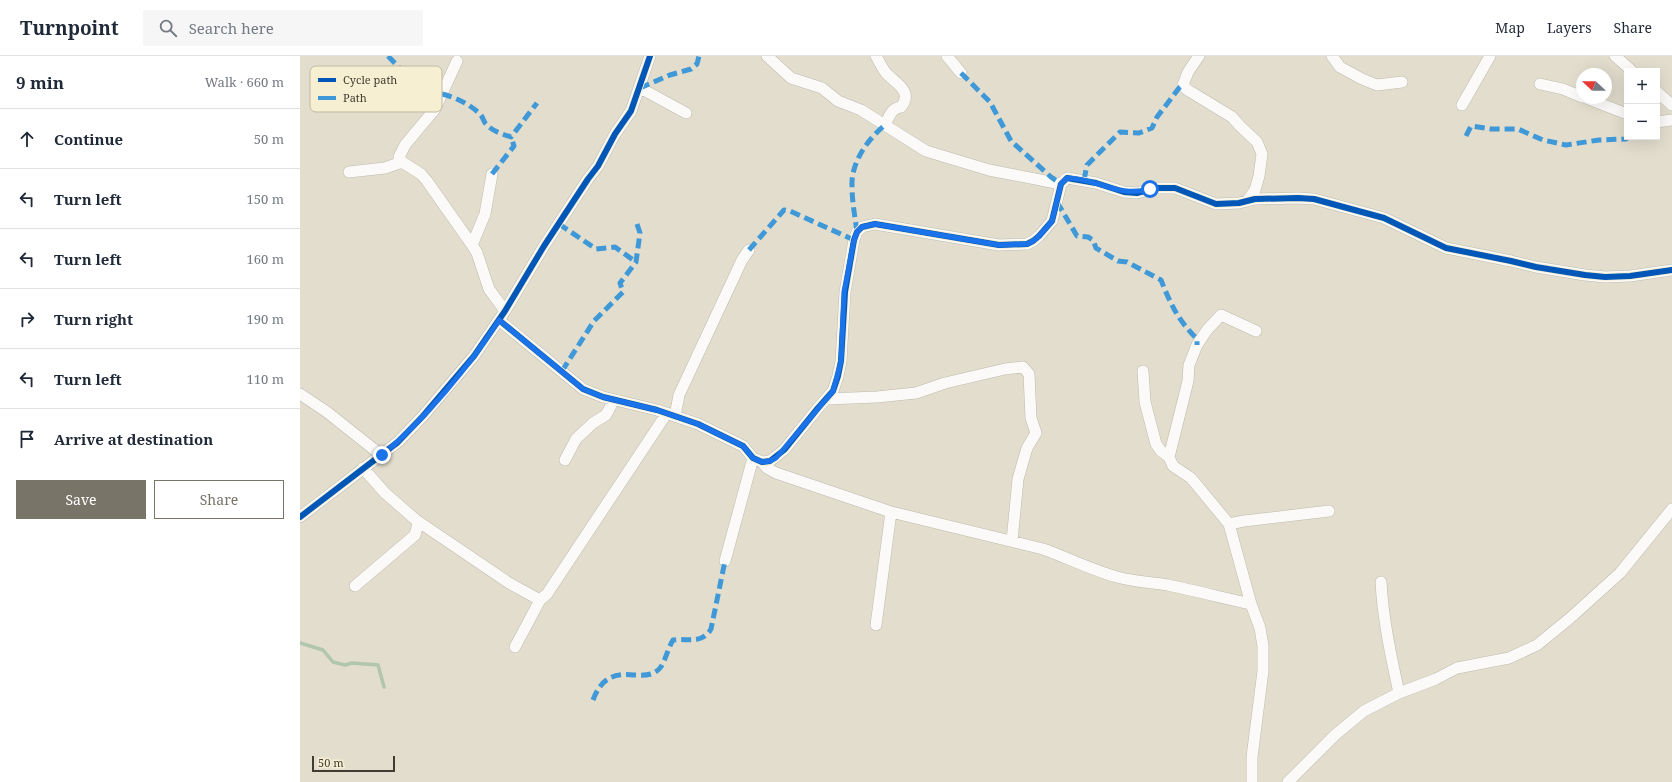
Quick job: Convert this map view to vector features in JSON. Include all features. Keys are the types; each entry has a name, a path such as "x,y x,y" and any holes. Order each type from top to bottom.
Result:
{"street":[{"path":"300,517 402,438 474,356 502,316 544,246 598,166 615,134 631,111 650,56"},
{"path":"767,56 792,78 822,88 838,101 861,110 926,151 989,170 1061,184"},
{"path":"876,56 886,73 899,84 906,94 905,102 901,107 895,108 885,125"},
{"path":"947,56 962,73"},
{"path":"1199,56 1188,72 1183,85 1186,89 1232,117 1257,142 1262,154 1259,176 1254,190 1247,201"},
{"path":"1332,56 1340,67 1377,85 1402,82"},
{"path":"1462,105 1490,56"},
{"path":"1615,56 1629,68"},
{"path":"442,94 457,61"},
{"path":"1540,84 1563,89 1576,94"},
{"path":"640,88 686,113"},
{"path":"1660,95 1672,105"},
{"path":"1601,104 1624,113"},
{"path":"432,112 405,145 399,157 402,162 420,174 427,181 472,245 477,253 489,289 502,316 583,389 597,395 698,424 743,446 767,468 776,473 891,512 955,529 1012,540 1051,552 1094,570 1116,577 1132,581 1167,585 1251,604"},
{"path":"1660,122 1672,120"},
{"path":"349,172 385,168 402,162"},
{"path":"472,245 485,214 492,174"},
{"path":"758,460 770,461 776,458 833,391 838,376 843,341 844,292 854,240 857,232 862,227 875,224 999,245 1027,244 1039,236 1052,221 1061,184 1063,180 1071,178 1124,192 1137,192 1155,188 1175,188 1216,204 1239,203 1255,199 1314,199 1384,218 1446,248 1536,267 1605,277 1630,276 1672,270"},
{"path":"515,647 540,600 547,594 671,415 679,394 739,267 749,250"},
{"path":"1169,457 1188,380 1189,365 1197,345 1207,330 1221,315 1256,331"},
{"path":"827,399 877,397 916,393 945,383 1006,369 1023,367 1029,374 1031,418 1036,433 1027,448 1018,479 1012,540"},
{"path":"1143,371 1145,402 1156,444 1161,451 1169,457 1173,466 1191,478 1229,524 1251,604 1260,628 1264,646 1263,671 1252,757 1252,782"},
{"path":"300,394 327,412 382,455"},
{"path":"565,460 576,439 593,423 606,415 614,400"},
{"path":"725,561 758,460"},
{"path":"363,468 385,493 416,520 509,582 540,600"},
{"path":"1288,782 1320,749 1364,711 1399,693 1436,679 1457,668 1509,658 1537,645 1570,619 1620,573 1672,510"},
{"path":"1229,524 1244,520 1329,511"},
{"path":"876,624 891,512"},
{"path":"355,586 414,535 418,524 416,520"},
{"path":"1381,582 1383,612 1389,650 1399,693"}],"waterway":[{"path":"300,643 323,650 333,662 345,665 352,663 378,665 384,687"}],"marked path":[{"path":"388,56 398,66"},
{"path":"640,88 670,75 691,69 697,64 699,56"},
{"path":"961,73 990,102 1011,141 1051,177 1061,184"},
{"path":"1084,180 1087,165 1120,132 1139,133 1152,128 1157,117 1179,88 1183,85"},
{"path":"442,94 466,104 480,114 485,123 491,129 511,137 537,103"},
{"path":"857,232 852,192 852,177 854,168 867,144 885,125"},
{"path":"1466,136 1471,126 1491,129 1518,129 1543,140 1566,145 1599,140 1624,139"},
{"path":"492,174 514,146 511,137"},
{"path":"1057,202 1077,236 1088,237 1093,240 1096,248 1118,261 1127,262 1161,280 1176,312 1197,339 1197,345"},
{"path":"749,250 784,210 790,211 854,240"},
{"path":"562,371 594,321 623,292 620,283 636,262 640,233 636,221"},
{"path":"559,224 596,249 615,247 636,262"},
{"path":"593,700 600,687 608,679 617,675 645,675 653,673 660,668 673,640 694,640 707,634 711,629 725,561"}],"cycle path":[{"path":"300,517 398,442 423,416 474,356 505,311 544,246 598,166 615,134 631,111 650,56"},
{"path":"499,320 583,389 603,397 657,410 698,424 743,446 753,458 762,462 770,461 784,450 833,391 841,361 845,292 854,240 857,232 862,227 875,224 999,245 1027,244 1039,236 1052,221 1061,184 1067,178 1096,183 1124,192 1137,193 1155,188 1175,188 1216,204 1239,203 1255,199 1314,199 1384,218 1446,248 1536,267 1585,275 1605,277 1630,276 1672,270"}],"route":[{"path":"382,455 398,442 423,416 474,356 499,320 583,389 603,397 643,406 698,424 743,446 753,458 762,462 770,461 776,458 784,450 833,391 841,361 844,292 854,240 857,232 862,227 875,224 949,238 999,245 1020,245 1033,241 1052,221 1061,184 1063,180 1067,178 1096,183 1124,192 1137,192 1150,189"}]}
